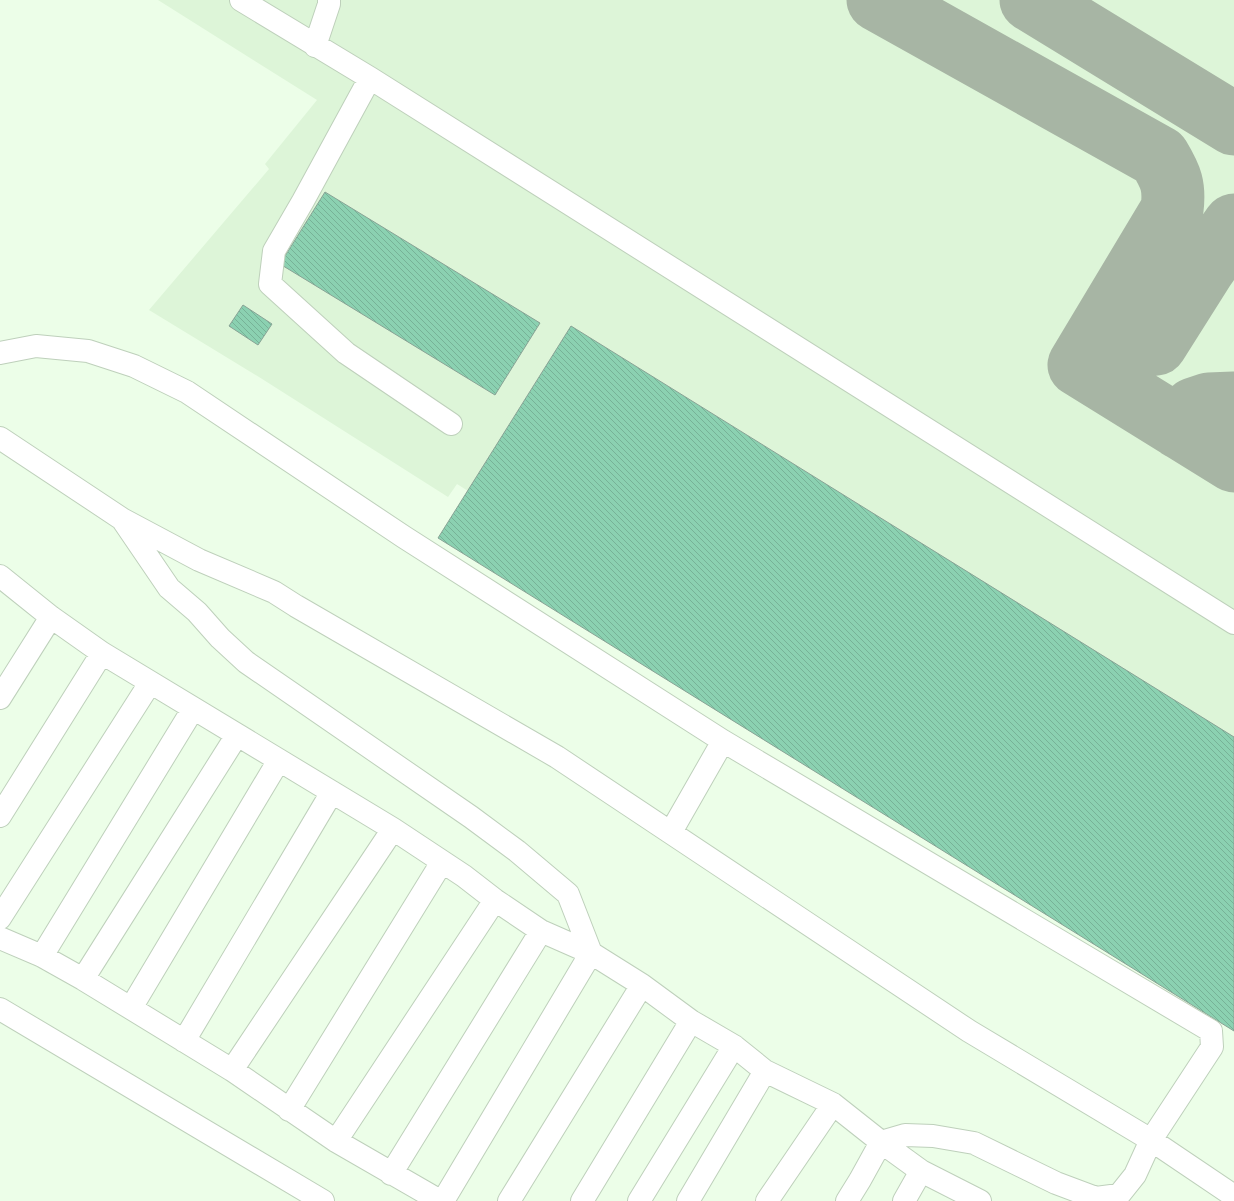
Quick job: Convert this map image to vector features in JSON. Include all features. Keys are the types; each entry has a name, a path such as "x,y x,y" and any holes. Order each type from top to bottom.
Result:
{"street":[{"path":"241,0 370,78 1234,623"},
{"path":"315,46 329,0"},
{"path":"370,78 274,251 270,284 346,353 451,424"},
{"path":"0,353 36,346 88,351 134,366 187,392 410,541 723,741 1211,1031 1212,1047 1151,1140 1135,1175 1119,1195 1096,1198 1056,1183 974,1143 933,1136 905,1135 881,1142 847,1201"},
{"path":"0,438 122,519 199,560 274,592 557,757 969,1031 1151,1140 1234,1196"},
{"path":"122,519 169,588 197,612 220,638 246,662 471,817 517,851 568,894 591,952"},
{"path":"2,582 102,653 393,829 464,876 495,900 541,931 591,952 642,985 691,1021 734,1046 765,1071 833,1104 881,1142 920,1170 967,1198"},
{"path":"0,698 51,617"},
{"path":"0,816 102,653"},
{"path":"0,918 150,683"},
{"path":"42,956 193,709"},
{"path":"83,979 237,735"},
{"path":"670,832 723,741"},
{"path":"131,1008 279,760"},
{"path":"184,1041 332,792"},
{"path":"232,1070 393,829"},
{"path":"289,1110 442,862"},
{"path":"336,1141 495,900"},
{"path":"390,1174 541,931"},
{"path":"0,938 42,956 83,979 232,1070 336,1141 390,1174 441,1201 591,952"},
{"path":"509,1201 642,985"},
{"path":"0,1009 323,1201"},
{"path":"582,1201 691,1021"},
{"path":"639,1201 734,1046"},
{"path":"688,1201 765,1071"},
{"path":"768,1201 833,1104"},
{"path":"904,1201 920,1170"}],"shaded area":[{"path":"158,0 1234,0 1234,978 457,484 448,497 259,377 149,310 269,169 265,164 317,100"}],"building":[{"path":"325,192 540,323 495,395 280,264"},
{"path":"243,305 272,324 258,345 229,326"},
{"path":"571,326 1234,737 1234,1031 438,538"}],"taxiway":[{"path":"878,0 1159,157 1163,164 1171,182 1173,194 1172,210 1079,365"},
{"path":"1031,0 1234,124"},
{"path":"1234,225 1204,268 1156,344 1108,350 1089,357 1079,365 1234,461"},
{"path":"1180,428 1194,409 1209,404 1234,403"}]}
